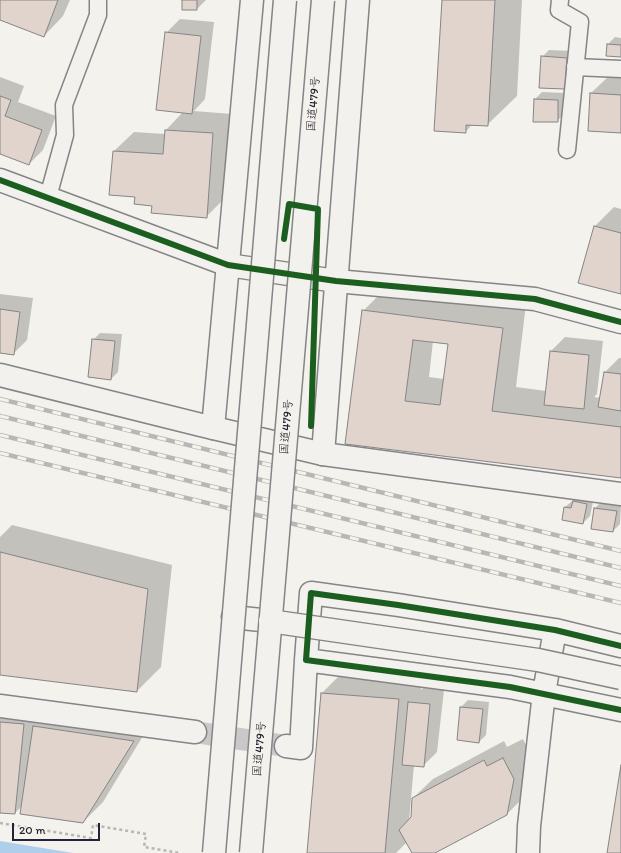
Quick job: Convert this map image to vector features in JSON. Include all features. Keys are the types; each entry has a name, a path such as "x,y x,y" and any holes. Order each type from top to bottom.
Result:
{"main road":[{"path":"213,428 252,0"},
{"path":"214,853 232,617 285,0"},
{"name":"国道479号","path":"251,853 323,0"},
{"path":"323,454 358,0"},
{"path":"0,180 228,265 336,281 535,299 621,322"},
{"path":"0,375 323,454 621,494"},
{"path":"286,746 301,748 311,593 555,630 621,646"},
{"path":"232,617 538,660 621,678"},
{"path":"528,853 529,826 544,693 555,630"},
{"path":"306,660 510,686 621,710"},
{"path":"0,706 194,732"}],"lane":[{"path":"48,198 65,135 64,105 98,15 98,0"},
{"path":"560,0 559,10 580,22 567,150"},
{"path":"575,67 621,69"}],"path":[{"path":"0,823 91,838 93,825 146,834 144,847 180,853"}],"water":[{"path":"0,841 73,853 0,853"}],"building":[{"path":"0,0 58,0 44,37 0,20"},
{"path":"182,0 197,0 197,10 182,10"},
{"path":"442,0 495,0 488,126 466,125 466,133 434,131"},
{"path":"165,32 201,36 192,114 156,110"},
{"path":"607,44 621,45 621,57 606,56"},
{"path":"541,56 567,58 565,89 539,88"},
{"path":"590,93 621,95 621,133 588,131"},
{"path":"0,96 11,100 5,116 42,130 29,165 0,154"},
{"path":"534,99 558,100 558,122 533,122"},
{"path":"165,130 213,133 207,218 151,213 152,206 134,204 135,197 109,195 113,151 163,154"},
{"path":"594,226 621,233 621,294 578,283"},
{"path":"0,309 20,312 14,355 0,353"},
{"path":"362,310 503,328 492,411 621,427 621,478 345,444","holes":["413,340 448,344 440,405 405,401"]},
{"path":"92,339 115,341 111,380 88,377"},
{"path":"550,351 589,355 584,409 544,405"},
{"path":"604,372 621,374 621,411 598,407"},
{"path":"573,501 587,504 583,524 562,520 564,507 571,508"},
{"path":"594,508 617,511 613,532 591,529"},
{"path":"0,552 148,589 137,692 0,675"},
{"path":"321,693 399,699 385,853 307,853"},
{"path":"408,702 430,704 424,767 402,765"},
{"path":"460,707 483,709 479,743 457,740"},
{"path":"0,722 24,724 15,814 0,813"},
{"path":"33,726 134,741 83,823 20,814"},
{"path":"503,758 514,779 507,815 435,853 412,853 399,830 411,817 412,798 484,760 487,766"},
{"path":"621,765 621,853 607,853"}],"tunnel":[{"path":"195,732 286,746"}],"railway":[{"path":"0,399 621,551"},
{"path":"0,416 621,568"},
{"path":"0,435 621,586"},
{"path":"0,453 621,603"}],"cycle path":[{"path":"0,180 228,265 336,281 535,299 621,322"},
{"path":"284,239 289,204 318,209 311,426"},
{"path":"621,646 555,630 311,593 306,660 510,687 621,710"}]}
